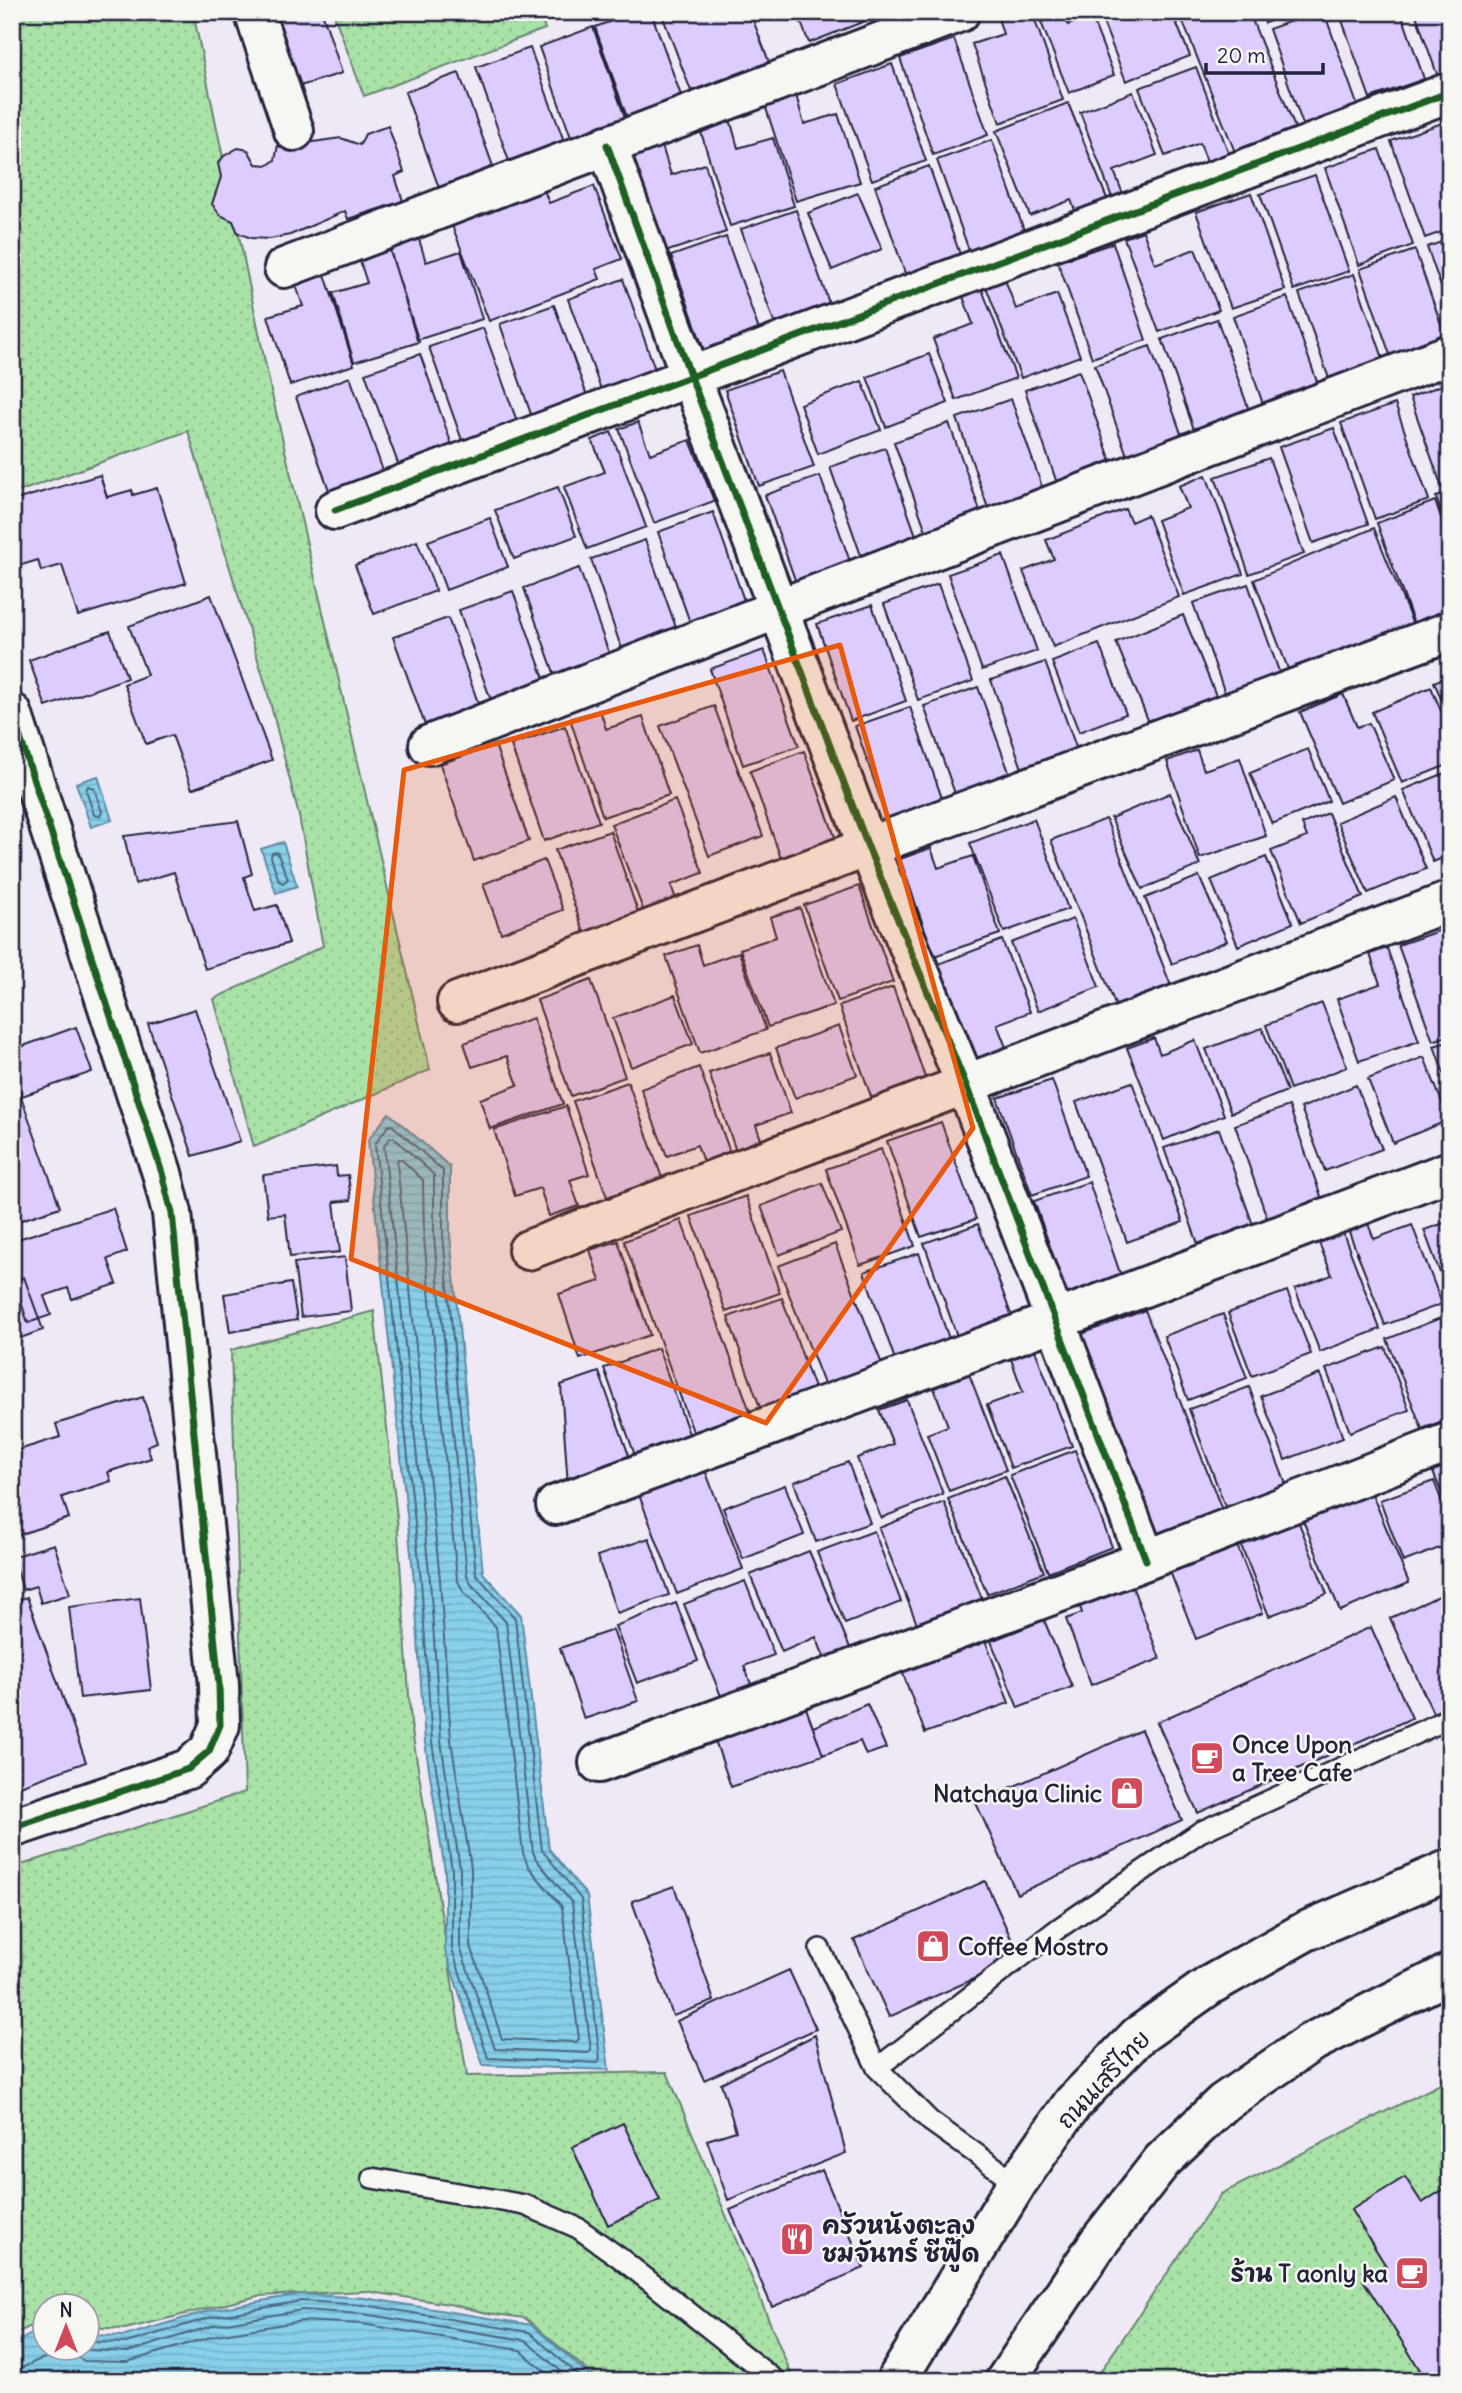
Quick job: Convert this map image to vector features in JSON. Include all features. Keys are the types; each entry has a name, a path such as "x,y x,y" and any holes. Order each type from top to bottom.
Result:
{"street":[{"path":"254,12 294,131"},
{"path":"284,268 960,12"},
{"path":"335,510 1450,92"},
{"path":"607,145 691,377 868,846 965,1086 1146,1560"},
{"path":"429,745 778,609 1450,354"},
{"path":"457,1002 868,846 1450,631"},
{"path":"12,713 133,1083 172,1213 218,1671 220,1725 209,1751 188,1769 12,1828"},
{"path":"528,1250 1450,901"},
{"path":"556,1505 1450,1171"},
{"path":"600,1763 1146,1560 1450,1442"},
{"name":"ถนนเสรีไทย","path":"896,2381 1017,2183 1073,2103 1138,2036 1210,1985 1306,1931 1450,1870"},
{"path":"1005,2381 1098,2243 1162,2161 1223,2103 1310,2043 1450,1973"}],"lane":[{"path":"877,2068 1059,1928 1200,1832 1450,1718"},
{"path":"820,1950 877,2068 930,2122 1017,2183"},
{"path":"372,2178 525,2205 578,2228 776,2381"}],"highlighted area":[{"path":"840,645 973,1128 766,1423 351,1259 404,770"}],"green space":[{"path":"12,12 193,12 270,386 430,1070 254,1147 214,999 323,946 299,816 266,686 188,431 12,494"},
{"path":"333,12 539,12 545,29 364,96"},
{"path":"374,1311 397,1518 411,1724 467,2076 667,2072 794,2381 600,2381 525,2318 365,2291 258,2296 125,2329 102,2328 102,2292 32,2292 32,2325 12,2336 12,1868 245,1792 231,1350"},
{"path":"1450,2079 1450,2381 1094,2381 1221,2194"}],"water":[{"path":"98,776 112,820 91,827 76,783"},
{"path":"283,842 297,886 276,893 261,849"},
{"path":"389,1113 450,1167 450,1235 483,1573 521,1615 549,1849 587,1896 609,2070 483,2065 445,1950 445,1871 425,1743 414,1582 368,1140"},
{"path":"301,2294 365,2298 532,2325 596,2381 12,2381 12,2345 32,2334 32,2362 102,2362 102,2335 125,2336 211,2310"}],"building":[{"path":"272,12 322,12 342,73 297,87"},
{"path":"637,12 651,12 684,104 629,123 595,27"},
{"path":"661,12 750,12 769,62 691,91"},
{"path":"797,12 888,12 809,43"},
{"path":"996,12 1032,12 1063,100 1000,123 972,44 1003,34"},
{"path":"1099,12 1172,12 1190,56 1126,81"},
{"path":"1179,12 1249,12 1295,128 1235,152"},
{"path":"1261,12 1294,12 1265,23"},
{"path":"1316,12 1324,12 1358,107 1303,125 1269,29"},
{"path":"1339,12 1401,12 1424,79 1370,98"},
{"path":"1415,12 1450,12 1450,72 1438,77"},
{"path":"1063,14 1068,25 1091,16 1114,75 1069,93 1041,22"},
{"path":"593,27 627,123 573,143 539,47"},
{"path":"954,39 988,135 933,155 900,58"},
{"path":"530,48 565,144 510,164 476,67"},
{"path":"892,64 926,161 872,180 837,84"},
{"path":"1196,67 1229,154 1207,162 1200,143 1165,156 1139,88"},
{"path":"459,73 494,169 439,188 405,92"},
{"path":"1133,92 1157,155 1114,171 1125,199 1114,203 1080,112"},
{"path":"796,95 804,124 838,114 860,182 796,201 765,105"},
{"path":"1068,103 1110,206 1078,218 1071,200 1030,216 996,131"},
{"path":"730,119 738,148 773,138 794,206 730,226 700,129"},
{"path":"1445,122 1450,135 1450,229 1425,238 1391,141"},
{"path":"388,126 404,172 395,176 403,201 348,219 345,211 290,235 270,239 251,238 238,233 233,221 220,215 212,204 221,177 218,163 238,148 248,150 256,164 268,165 275,160 278,145 291,140 299,144 341,138 360,145 365,134"},
{"path":"992,140 1026,236 971,256 937,160"},
{"path":"662,146 671,175 705,164 726,232 662,253 632,155"},
{"path":"1379,149 1413,245 1359,265 1325,168"},
{"path":"929,166 963,263 908,282 875,186"},
{"path":"1315,175 1349,271 1294,290 1260,194"},
{"path":"542,185 549,203 594,186 622,259 596,269 600,279 489,321 450,220"},
{"path":"858,193 882,249 832,270 808,213"},
{"path":"1251,193 1285,290 1231,308 1196,212"},
{"path":"796,210 830,306 775,325 741,229"},
{"path":"1143,231 1155,264 1195,249 1219,310 1159,332 1124,238"},
{"path":"417,233 426,262 461,251 482,319 417,340 388,243"},
{"path":"726,237 760,333 705,353 671,256"},
{"path":"1450,239 1450,312 1427,247"},
{"path":"1113,243 1146,340 1092,358 1058,262"},
{"path":"388,245 419,342 354,362 333,293 367,283 358,255"},
{"path":"1415,250 1449,347 1394,366 1360,269"},
{"path":"323,268 354,365 290,385 268,316 303,306 293,277"},
{"path":"1354,274 1387,370 1333,390 1299,293"},
{"path":"1004,277 1016,309 1057,294 1080,356 1021,378 985,284"},
{"path":"623,279 657,375 603,395 568,299"},
{"path":"980,284 1016,378 956,400 933,339 973,324 961,291"},
{"path":"1287,297 1321,393 1266,413 1233,316"},
{"path":"554,305 589,401 533,420 500,324"},
{"path":"1217,319 1251,416 1196,435 1162,339"},
{"path":"483,328 518,424 463,443 429,347"},
{"path":"1150,346 1184,442 1129,461 1095,365"},
{"path":"420,354 454,451 400,469 365,373"},
{"path":"929,354 948,403 886,427 867,377"},
{"path":"780,371 814,467 759,486 725,390"},
{"path":"1079,371 1113,467 1058,486 1025,390"},
{"path":"350,377 384,474 330,493 296,397"},
{"path":"862,381 881,430 818,454 800,404"},
{"path":"1450,382 1450,491 1444,493 1410,397"},
{"path":"1011,399 1045,495 990,514 957,418"},
{"path":"1395,404 1429,500 1375,519 1341,423"},
{"path":"638,422 650,454 690,440 714,501 654,523 619,429"},
{"path":"949,423 983,519 929,539 894,442"},
{"path":"1334,428 1368,524 1313,543 1279,447"},
{"path":"611,432 646,527 587,549 564,487 605,472 592,440"},
{"path":"885,448 919,544 864,564 830,467"},
{"path":"1269,458 1304,554 1249,574 1215,477"},
{"path":"100,475 107,497 132,490 133,495 157,488 186,583 78,616 62,565 41,571 38,560 12,568 12,501"},
{"path":"1206,475 1243,574 1184,595 1157,520 1188,508 1179,486"},
{"path":"820,476 854,573 799,591 765,495"},
{"path":"558,487 576,536 514,559 495,510"},
{"path":"1450,493 1450,525 1446,526 1436,497"},
{"path":"1435,501 1446,531 1450,530 1450,611 1414,624 1377,523"},
{"path":"1125,509 1131,522 1147,515 1179,597 1053,647 1023,571 1054,559 1046,540"},
{"path":"713,512 747,609 692,628 658,532"},
{"path":"490,518 508,567 446,590 428,541"},
{"path":"1374,528 1413,625 1290,674 1254,580"},
{"path":"645,540 679,636 624,656 591,559"},
{"path":"417,541 436,591 374,614 355,565"},
{"path":"1003,555 1037,651 982,670 948,574"},
{"path":"579,568 613,665 558,684 524,588"},
{"path":"938,584 973,681 918,700 884,604"},
{"path":"1248,584 1282,680 1227,699 1193,603"},
{"path":"513,591 547,687 493,706 459,610"},
{"path":"211,595 272,760 192,789 172,735 146,744 124,684 147,675 129,626"},
{"path":"872,605 906,701 851,721 817,624"},
{"path":"1183,615 1217,698 1150,725 1116,642"},
{"path":"448,618 482,714 428,733 393,637"},
{"path":"110,631 127,678 46,707 29,660"},
{"path":"1099,644 1126,714 1079,732 1052,662"},
{"path":"764,650 799,746 743,765 710,669"},
{"path":"1045,662 1080,758 1025,777 991,680"},
{"path":"1450,675 1450,719 1434,682"},
{"path":"978,687 1013,783 958,802 924,706"},
{"path":"1431,687 1450,732 1450,764 1402,783 1372,712"},
{"path":"1343,694 1357,727 1369,723 1394,780 1339,803 1300,712"},
{"path":"714,706 763,836 709,856 660,726"},
{"path":"910,707 944,804 889,823 855,726"},
{"path":"600,710 606,729 643,717 669,795 603,817 570,719"},
{"path":"565,726 599,822 544,841 511,745"},
{"path":"495,745 529,841 474,861 440,764"},
{"path":"1308,749 1329,801 1272,824 1250,773"},
{"path":"1197,750 1204,770 1240,758 1266,836 1200,858 1167,761"},
{"path":"804,751 839,848 784,867 750,771"},
{"path":"1450,771 1450,855 1433,862 1403,790"},
{"path":"1170,793 1200,865 1142,889 1111,818"},
{"path":"1396,797 1426,869 1368,893 1337,822"},
{"path":"675,800 703,873 671,885 680,911 648,923 611,824"},
{"path":"1328,813 1363,897 1301,923 1271,851 1307,837 1302,824"},
{"path":"1034,819 1068,909 1004,932 970,843"},
{"path":"1106,819 1171,986 1116,1007 1051,840"},
{"path":"238,821 252,874 244,877 255,911 277,905 289,943 205,969 174,872 135,884 124,836"},
{"path":"610,831 643,927 589,947 555,850"},
{"path":"931,848 938,868 973,856 1000,934 934,956 900,859"},
{"path":"1266,857 1293,923 1238,946 1211,880"},
{"path":"544,860 563,910 501,933 483,884"},
{"path":"1199,876 1227,941 1172,964 1145,898"},
{"path":"859,886 893,982 838,1001 804,905"},
{"path":"800,908 834,1005 768,1027 740,949 776,937 770,917"},
{"path":"1073,919 1099,987 1038,1011 1011,943"},
{"path":"1450,927 1450,1035 1433,1041 1398,945"},
{"path":"1002,940 1030,1012 997,1024 1007,1050 976,1062 938,964"},
{"path":"697,945 703,965 739,952 766,1030 700,1053 666,956"},
{"path":"1387,948 1419,1041 1359,1061 1337,999 1380,984 1370,954"},
{"path":"591,980 625,1077 571,1096 537,1000"},
{"path":"893,987 927,1083 873,1102 839,1006"},
{"path":"675,995 693,1044 631,1067 613,1018"},
{"path":"1322,1003 1347,1067 1290,1089 1266,1025"},
{"path":"195,1009 240,1141 193,1156 148,1024"},
{"path":"533,1018 563,1104 490,1129 480,1099 518,1085 507,1056 472,1067 464,1043"},
{"path":"839,1026 857,1075 795,1098 776,1048"},
{"path":"76,1027 92,1072 22,1096 12,1069 12,1050"},
{"path":"1262,1028 1287,1091 1231,1113 1206,1049"},
{"path":"1154,1038 1160,1054 1195,1040 1224,1115 1164,1140 1127,1048"},
{"path":"1450,1041 1450,1090 1434,1046"},
{"path":"770,1053 791,1113 756,1125 764,1148 738,1157 709,1073"},
{"path":"1424,1057 1449,1120 1393,1143 1368,1079"},
{"path":"699,1067 731,1155 704,1165 697,1145 667,1156 641,1089"},
{"path":"12,1071 60,1207 12,1223"},
{"path":"1052,1080 1086,1176 1032,1195 997,1098"},
{"path":"628,1082 662,1178 607,1197 573,1101"},
{"path":"1132,1082 1183,1222 1127,1242 1076,1102"},
{"path":"1356,1085 1382,1149 1325,1171 1301,1108"},
{"path":"566,1106 589,1174 570,1180 579,1206 549,1216 540,1188 515,1196 494,1130"},
{"path":"1289,1106 1323,1202 1268,1221 1235,1125"},
{"path":"941,1122 976,1219 921,1237 887,1141"},
{"path":"1219,1129 1253,1225 1198,1244 1164,1148"},
{"path":"881,1149 915,1246 860,1265 826,1169"},
{"path":"336,1166 337,1176 348,1175 351,1200 334,1202 340,1252 290,1257 285,1214 268,1216 263,1175"},
{"path":"1089,1182 1122,1279 1068,1298 1034,1201"},
{"path":"822,1183 841,1232 779,1255 761,1206"},
{"path":"746,1196 780,1293 726,1312 691,1216"},
{"path":"113,1208 127,1252 108,1259 117,1284 72,1299 68,1288 44,1296 51,1315 28,1323 18,1293 12,1294 12,1241"},
{"path":"681,1220 752,1417 695,1437 624,1241"},
{"path":"1450,1221 1450,1293 1448,1294 1424,1230"},
{"path":"978,1224 1013,1320 958,1339 924,1243"},
{"path":"1368,1224 1374,1239 1412,1225 1442,1304 1385,1325 1349,1232"},
{"path":"1343,1233 1380,1329 1320,1352 1295,1289 1332,1275 1319,1243"},
{"path":"618,1241 650,1335 580,1359 559,1294 600,1281 590,1250"},
{"path":"835,1244 883,1367 826,1389 778,1266"},
{"path":"919,1253 953,1350 898,1368 864,1272"},
{"path":"345,1257 351,1311 301,1317 294,1263"},
{"path":"24,1277 43,1330 12,1341 12,1281"},
{"path":"291,1283 297,1320 230,1332 224,1294"},
{"path":"1287,1291 1311,1354 1252,1376 1228,1313"},
{"path":"782,1298 816,1394 762,1413 728,1317"},
{"path":"1145,1310 1223,1513 1156,1538 1079,1335"},
{"path":"1223,1314 1247,1378 1188,1400 1164,1336"},
{"path":"1448,1315 1450,1418 1422,1429 1387,1339"},
{"path":"1385,1347 1409,1410 1350,1432 1326,1369"},
{"path":"658,1348 693,1445 638,1464 604,1368"},
{"path":"1035,1350 1072,1446 1011,1468 987,1405 1023,1392 1011,1359"},
{"path":"599,1372 632,1464 568,1486 561,1385"},
{"path":"969,1374 1006,1470 949,1491 927,1434 948,1426 934,1388"},
{"path":"1320,1374 1343,1438 1285,1460 1261,1396"},
{"path":"1249,1387 1287,1487 1226,1509 1189,1409"},
{"path":"143,1397 157,1442 147,1446 151,1458 108,1472 111,1481 62,1497 69,1518 12,1537 12,1452 60,1437 56,1424"},
{"path":"907,1400 943,1494 881,1518 857,1458 893,1444 879,1410"},
{"path":"1075,1450 1112,1547 1048,1572 1010,1475"},
{"path":"1450,1457 1450,1513 1430,1465"},
{"path":"848,1462 870,1523 816,1542 794,1482"},
{"path":"705,1470 743,1569 677,1594 639,1495"},
{"path":"1005,1476 1044,1572 987,1594 948,1499"},
{"path":"1434,1481 1450,1523 1450,1544 1403,1562 1380,1500"},
{"path":"785,1485 804,1535 743,1559 723,1508"},
{"path":"1370,1489 1409,1583 1340,1611 1302,1518"},
{"path":"944,1502 982,1599 917,1624 879,1528"},
{"path":"1297,1518 1327,1594 1269,1616 1239,1540"},
{"path":"874,1531 901,1602 845,1624 817,1552"},
{"path":"649,1538 669,1595 617,1613 597,1556"},
{"path":"1235,1540 1263,1613 1196,1639 1168,1566"},
{"path":"54,1544 70,1594 41,1603 36,1586 23,1590 13,1557"},
{"path":"809,1551 851,1650 825,1659 816,1637 782,1652 750,1575"},
{"path":"1129,1578 1160,1659 1091,1685 1066,1619 1082,1613 1077,1598"},
{"path":"745,1581 774,1655 744,1666 753,1689 723,1701 684,1604"},
{"path":"1450,1591 1450,1705 1433,1713 1390,1618"},
{"path":"27,1597 86,1762 12,1789 12,1602"},
{"path":"140,1598 151,1690 80,1698 69,1607"},
{"path":"676,1603 698,1661 637,1683 615,1626"},
{"path":"1044,1620 1072,1687 1018,1708 991,1641"},
{"path":"1371,1627 1412,1718 1198,1813 1157,1722"},
{"path":"613,1630 638,1701 584,1719 560,1648"},
{"path":"985,1640 1009,1703 925,1733 902,1671"},
{"path":"867,1704 886,1748 866,1755 860,1741 823,1755 813,1727"},
{"path":"806,1708 823,1755 731,1787 715,1740"},
{"path":"1141,1730 1182,1820 1017,1894 976,1803"},
{"path":"985,1881 1020,1958 889,2017 854,1940"},
{"path":"674,1886 714,2001 673,2016 632,1901"},
{"path":"789,1970 816,2029 704,2080 677,2021"},
{"path":"815,2035 846,2153 728,2200 707,2140 736,2131 721,2083"},
{"path":"623,2123 660,2200 608,2225 572,2147"},
{"name":"ครัวหนังตะลุง ชมจันทร์ ซีฟู๊ด","path":"822,2170 864,2268 772,2307 730,2210"},
{"name":"ร้าน T aonly ka","path":"1405,2177 1422,2203 1450,2185 1450,2381 1427,2381 1363,2280 1386,2266 1351,2210"}],"cycle path":[{"path":"335,510 1450,92"},
{"path":"607,145 691,377 868,847 966,1085 1146,1560"},
{"path":"12,713 162,1173 172,1213 219,1685 220,1725 209,1751 188,1769 12,1828"}],"place":[{"name":"Once Upon a Tree Cafe","path":"1207,1758"},
{"name":"Natchaya Clinic","path":"1127,1793"},
{"name":"Coffee Mostro","path":"933,1946"},
{"name":"ครัวหนังตะลุง ชมจันทร์ ซีฟู๊ด","path":"797,2239"},
{"name":"ร้าน T aonly ka","path":"1412,2273"}]}
